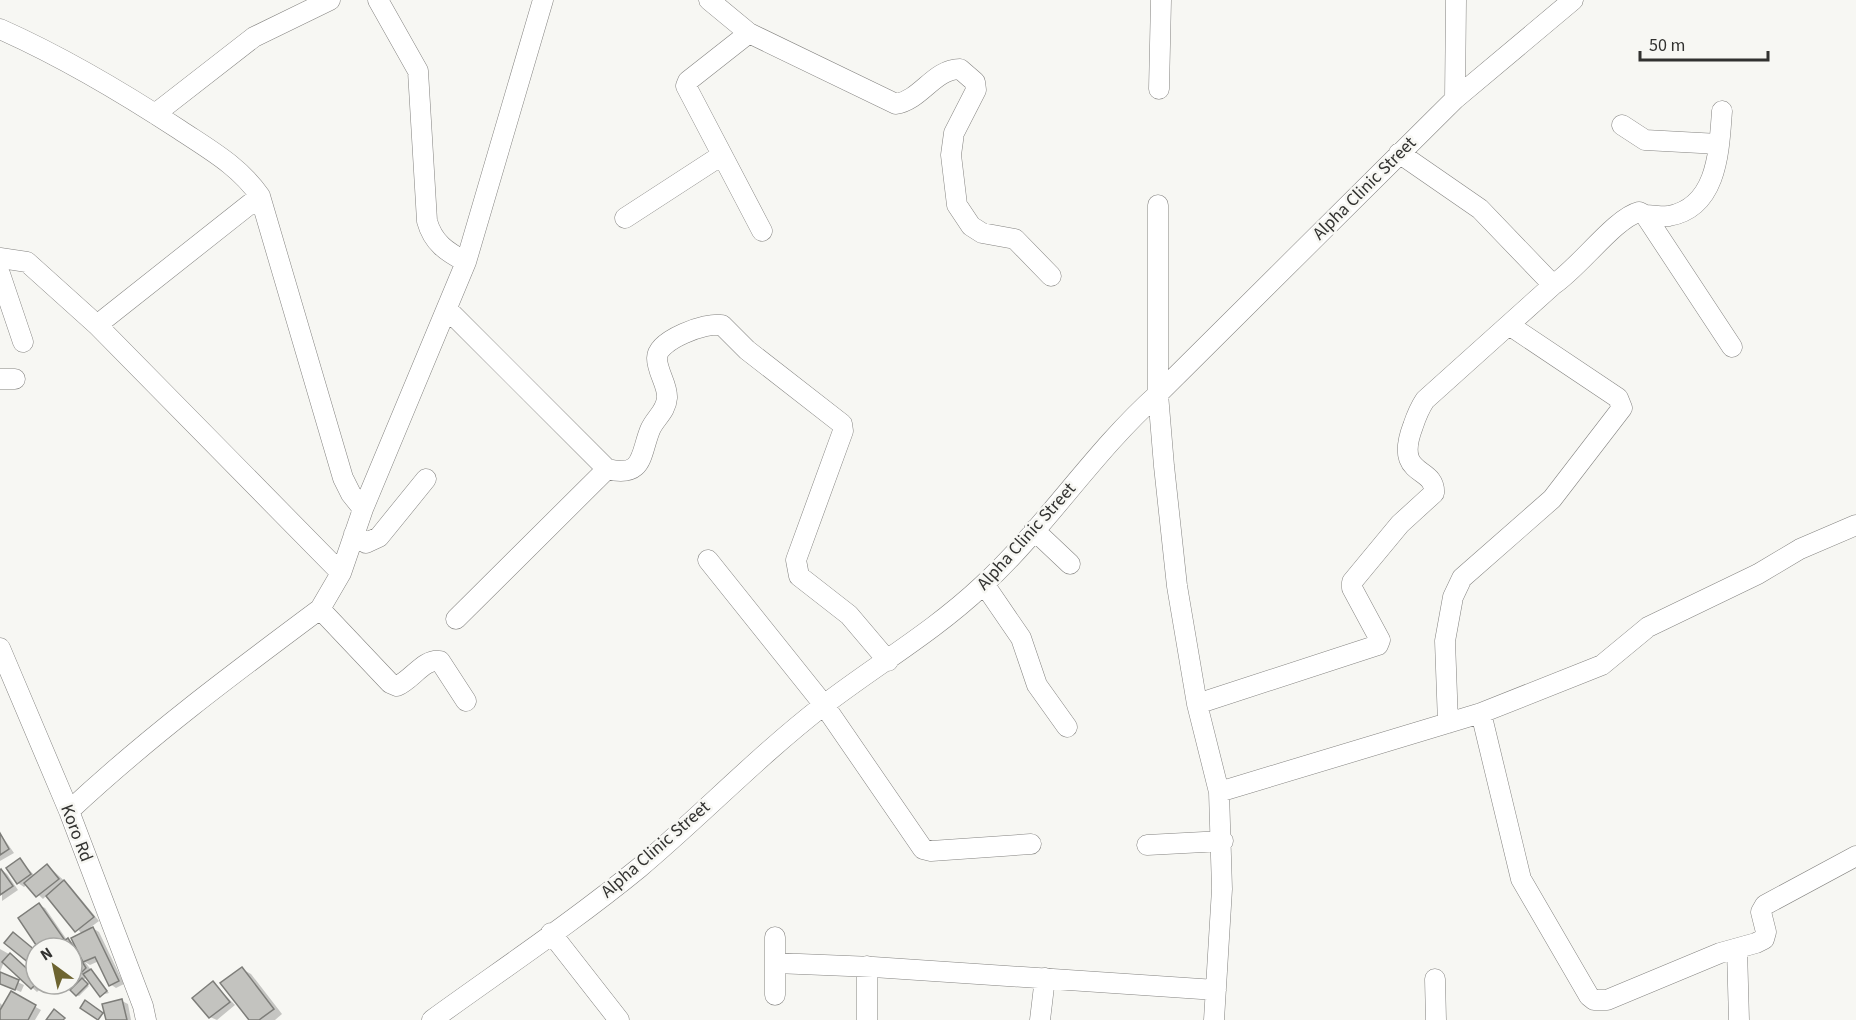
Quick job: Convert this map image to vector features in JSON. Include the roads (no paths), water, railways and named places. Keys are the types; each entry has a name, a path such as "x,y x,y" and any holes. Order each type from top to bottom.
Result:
{"street":[{"path":"155,114 254,37 330,0"},
{"path":"378,0 418,71 427,222 430,233 448,252 466,262"},
{"path":"69,811 139,747 320,609 340,573 363,509 466,262 543,0"},
{"path":"709,0 749,33 896,104 910,99 946,72 960,69 975,82 976,90 954,133 951,155 957,205 971,226 982,233 1016,239 1052,276"},
{"path":"1159,89 1161,0"},
{"path":"1455,99 1456,0"},
{"name":"Alpha Clinic Street","path":"432,1020 638,868 730,784 824,705 888,661 958,608 984,584 1034,530 1130,420 1399,153 1455,99 1573,0"},
{"path":"0,29 47,50 155,114 234,166 260,196 344,478 351,494 363,509"},
{"path":"749,33 688,81 686,86 762,231"},
{"path":"1197,704 1378,645 1380,640 1352,588 1352,582 1400,524 1434,493 1432,482 1410,462 1406,453 1406,445 1418,409 1425,400 1553,285 1566,277 1626,218 1639,212 1645,215 1669,216 1695,205 1710,188 1719,144 1722,111"},
{"path":"1622,125 1645,140 1719,144"},
{"path":"1399,153 1480,209 1553,285"},
{"path":"625,218 722,155"},
{"path":"97,325 260,196"},
{"path":"1158,205 1158,394 1177,586 1197,704 1220,792 1223,841 1214,1020"},
{"path":"1645,215 1732,347"},
{"path":"0,258 19,260 33,267 97,325 340,573"},
{"path":"0,274 23,342"},
{"path":"447,309 607,469 623,471 633,469 639,464 650,430 666,408 667,396 657,360 658,351 666,344 705,324 722,325 747,350 842,424 843,431 796,560 796,568 799,576 849,615 888,661"},
{"path":"1448,723 1445,641 1453,597 1462,578 1552,500 1622,408 1618,398 1509,325"},
{"path":"456,619 607,469"},
{"path":"354,534 366,543 378,537 426,479"},
{"path":"1220,792 1481,713 1602,665 1648,627 1758,574 1800,549 1856,525"},
{"path":"1034,530 1070,564"},
{"path":"708,560 824,705 922,849 931,851 1031,844"},
{"path":"984,584 1021,638 1037,685 1066,727"},
{"path":"320,609 390,683 397,686 407,682 426,664 434,660 440,661 466,700"},
{"name":"Koro Rd","path":"0,648 69,811 143,1006 146,1020"},
{"path":"1481,713 1521,879 1589,996 1594,1000 1607,1000 1720,953 1747,948 1764,939 1766,932 1761,912 1765,905 1856,856"},
{"path":"1148,845 1223,841"},
{"path":"551,933 619,1020"},
{"path":"775,937 775,995"},
{"path":"1737,949 1739,1020"},
{"path":"775,963 867,966 1216,990"},
{"path":"867,966 867,1020"},
{"path":"1040,1020 1045,978"},
{"path":"1435,979 1436,1020"}]}
